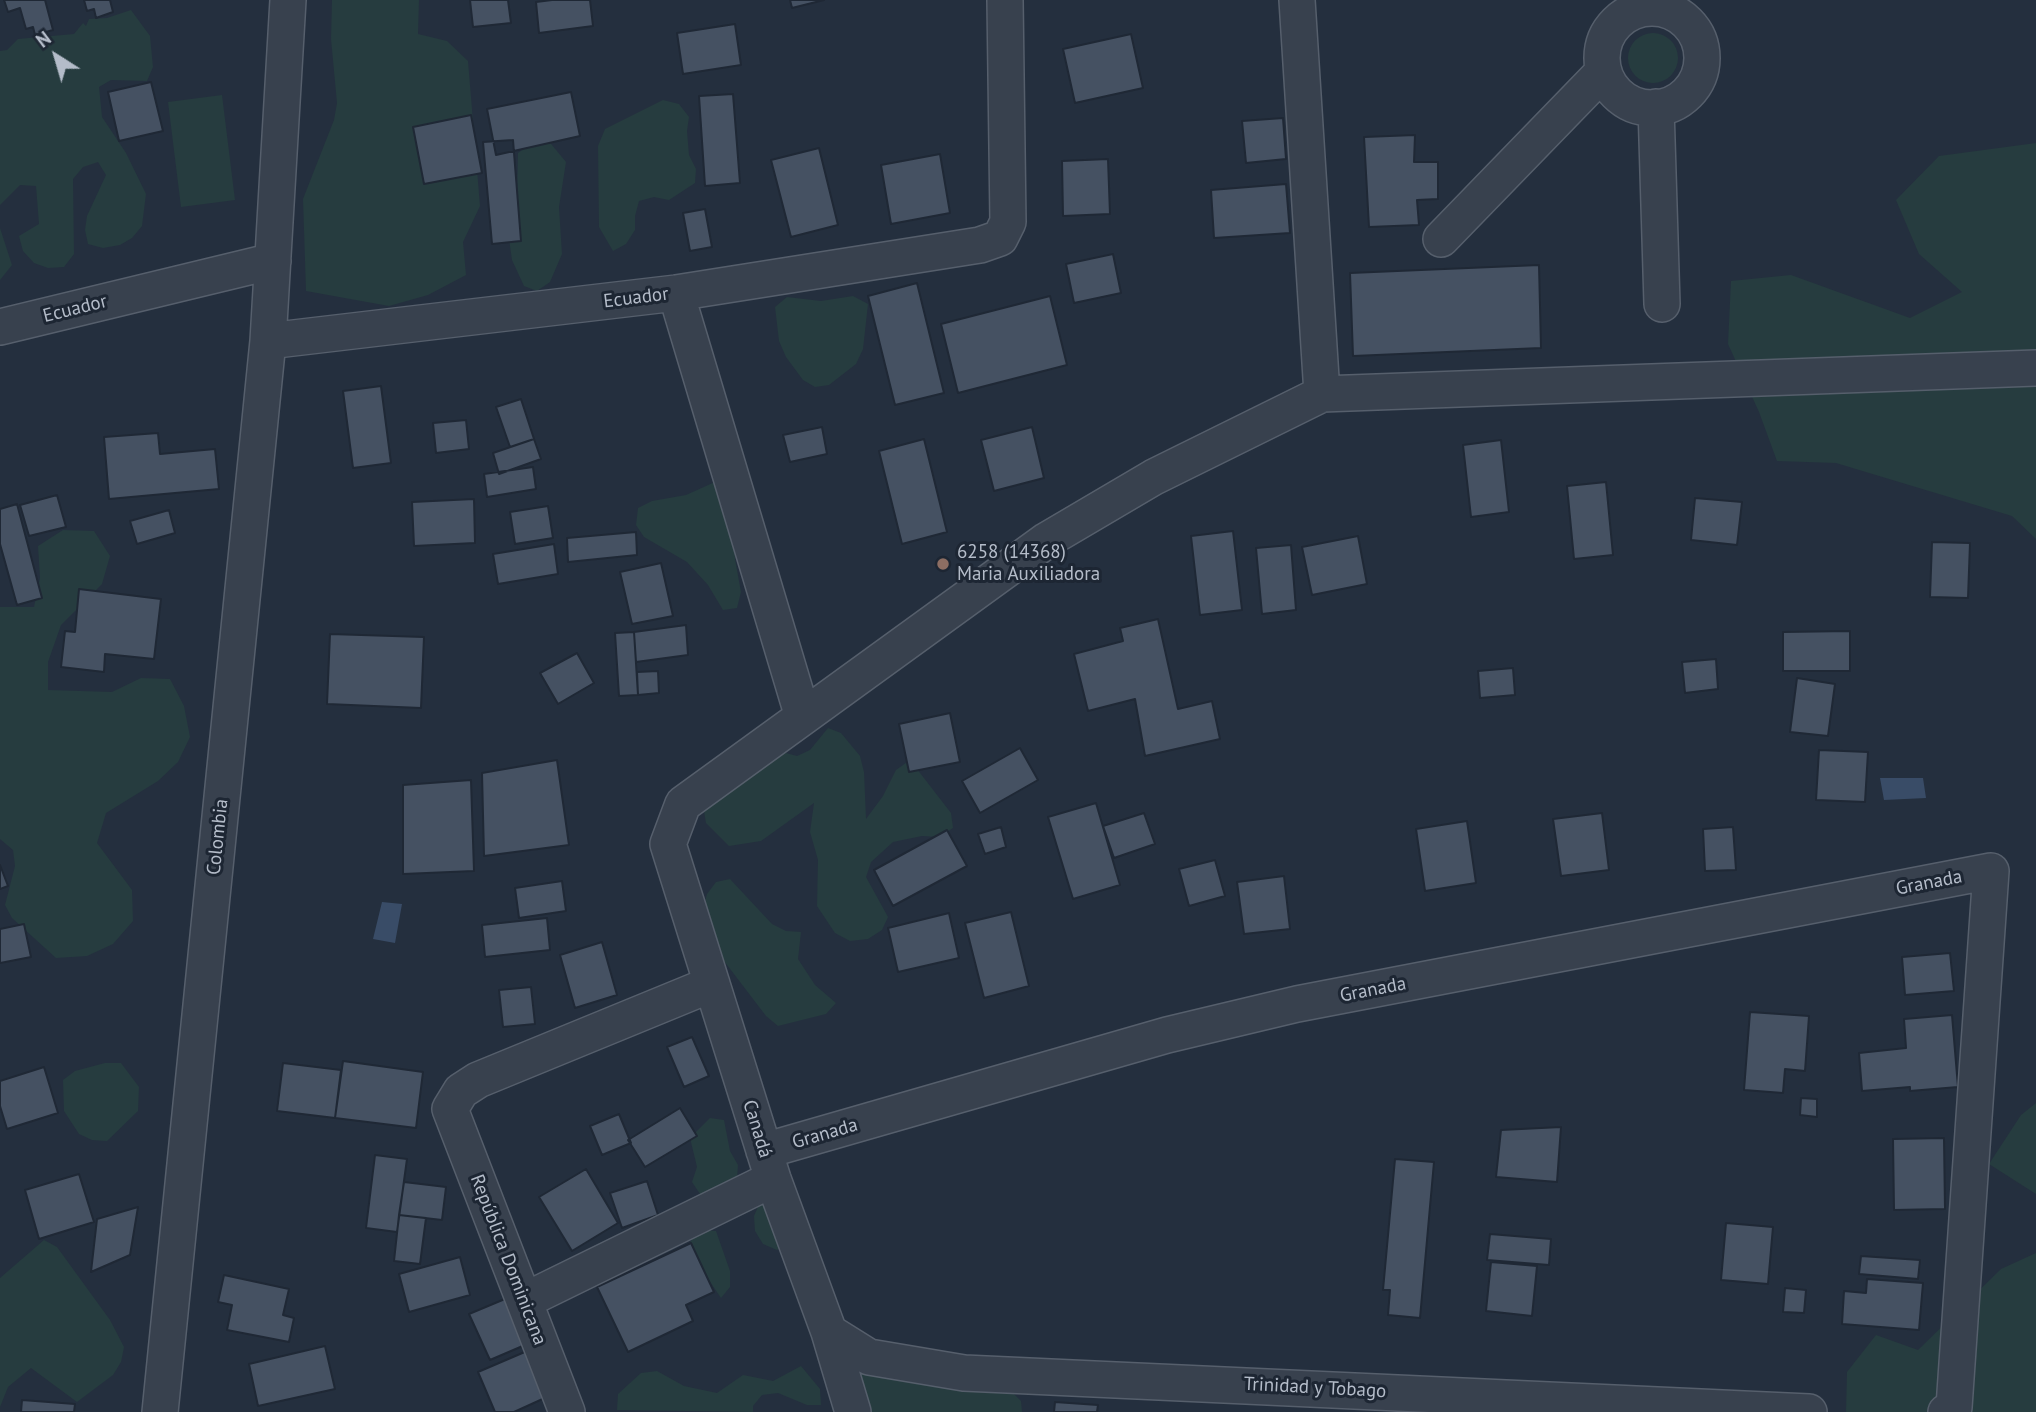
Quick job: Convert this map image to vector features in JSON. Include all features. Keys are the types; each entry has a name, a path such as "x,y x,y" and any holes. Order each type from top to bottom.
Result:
{"street":[{"name":"Colombia","path":"160,1412 268,341 288,0"},
{"name":"Ecuador","path":"268,341 676,293 980,245 1000,238 1008,222 1005,0"},
{"path":"1297,0 1322,394"},
{"path":"1654,3 1681,17 1692,27 1702,58 1692,87 1681,99 1656,107 1635,105 1621,97 1603,72 1604,41 1612,27 1637,9 1654,3"},
{"path":"1441,239 1603,72"},
{"path":"1656,107 1662,304"},
{"name":"Ecuador","path":"0,327 273,261"},
{"path":"676,293 803,717 1047,540 1154,478 1322,394 2036,369"},
{"name":"Canadá","path":"803,717 683,804 667,844 769,1165 829,1332 853,1412"},
{"name":"Granada","path":"524,1301 769,1165 1167,1035 1297,1004 1991,871 1950,1409"},
{"name":"República Dominicana","path":"567,1412 450,1109 461,1091 478,1080 712,984"},
{"name":"Trinidad y Tobago","path":"829,1332 869,1357 964,1373 1809,1412"}],"green space":[{"path":"332,0 419,0 418,34 447,41 468,61 480,206 463,242 466,275 428,295 389,306 306,291 303,199 334,120 337,103 331,39"},
{"path":"131,10 150,36 153,67 147,81 111,80 99,87 102,117 126,153 146,194 142,226 132,238 120,245 103,248 88,244 85,230 87,216 106,175 98,162 83,167 73,179 74,254 64,267 48,268 34,263 23,251 19,236 39,224 36,186 20,185 0,205 0,51 7,50 18,39 74,34 83,23 86,26 89,19 107,18"},
{"path":"1653,33 1671,40 1678,58 1671,76 1653,83 1635,76 1628,58 1635,40"},
{"path":"222,95 235,200 181,207 168,102"},
{"path":"663,100 679,104 689,117 689,155 696,169 695,183 669,200 654,197 639,201 635,230 626,244 613,251 599,227 598,146 605,129"},
{"path":"547,139 566,162 559,207 562,254 550,282 537,291 524,286 512,260 508,232 517,198 518,153 532,143"},
{"path":"2036,143 2036,539 2012,516 1836,463 1777,461 1759,412 1728,344 1731,281 1791,275 1910,318 1962,292 1919,254 1896,200 1939,156"},
{"path":"0,228 12,265 0,280"},
{"path":"853,296 868,304 863,349 856,364 829,385 815,387 803,380 786,357 779,341 775,307 787,297 821,301"},
{"path":"715,482 733,515 735,559 741,592 737,608 723,610 708,585 687,562 644,537 636,525 638,508 652,501 686,495"},
{"path":"63,530 94,531 110,556 102,584 61,625 48,662 48,690 112,692 141,678 170,679 184,706 190,737 178,762 158,781 106,813 97,843 132,890 133,921 113,944 87,956 56,958 12,918 5,905 15,866 13,850 0,839 0,607 34,607 40,578 38,546"},
{"path":"828,728 841,733 860,756 864,772 866,819 883,796 896,770 910,760 951,813 953,828 939,837 922,836 893,842 871,862 866,877 888,917 882,930 868,939 850,941 835,933 817,906 818,860 810,832 814,803 761,841 729,846 706,823 703,805 752,744 797,756 810,750"},
{"path":"730,879 772,924 786,931 801,932 798,959 815,985 836,1003 826,1014 778,1026 766,1016 708,940 703,909 707,894 716,882"},
{"path":"105,1063 121,1063 139,1087 138,1111 107,1141 92,1140 79,1134 64,1111 63,1080 75,1071"},
{"path":"2036,1103 2036,1194 1989,1164 2021,1115"},
{"path":"710,1118 724,1120 730,1151 738,1165 737,1179 715,1198 700,1194 692,1182 697,1167 690,1138"},
{"path":"772,1193 789,1241 777,1250 763,1244 755,1231 754,1216 760,1202"},
{"path":"700,1230 716,1231 730,1271 730,1287 721,1298 694,1258 690,1242"},
{"path":"44,1240 57,1247 110,1320 124,1347 121,1362 113,1375 77,1402 31,1368 8,1387 0,1407 0,1278"},
{"path":"2036,1253 2036,1412 1846,1412 1847,1372 1876,1335 1918,1350 2001,1269"},
{"path":"840,1362 1010,1390 1021,1401 1022,1412 833,1412 826,1373"},
{"path":"801,1366 820,1389 821,1405 807,1405 778,1393 762,1395 753,1406 753,1412 617,1410 618,1394 641,1373 657,1371 684,1386 717,1393 743,1375 773,1381"}],"water":[{"path":"1880,778 1923,778 1926,798 1884,800"},
{"path":"382,902 402,904 395,943 373,939"}],"building":[{"path":"4,0 45,0 53,30 35,35 33,27 26,29 20,8 8,12"},
{"path":"84,0 110,0 113,12 96,18 94,9 87,11"},
{"path":"470,0 508,0 511,23 473,27"},
{"path":"590,0 593,26 539,33 536,2"},
{"path":"790,0 824,0 792,8"},
{"path":"735,24 741,65 683,74 677,33"},
{"path":"1131,34 1143,88 1075,103 1063,49"},
{"path":"151,82 163,131 119,141 108,92"},
{"path":"571,92 580,136 496,155 487,109"},
{"path":"733,94 740,183 705,186 699,96"},
{"path":"471,115 482,173 424,184 413,127"},
{"path":"1283,118 1286,159 1246,163 1242,121"},
{"path":"1415,135 1414,162 1438,162 1438,199 1417,200 1419,225 1369,227 1364,137"},
{"path":"513,140 521,241 492,244 483,142"},
{"path":"819,148 838,225 791,237 771,160"},
{"path":"940,154 950,213 891,224 881,165"},
{"path":"1108,159 1110,214 1063,216 1062,161"},
{"path":"1286,184 1290,233 1214,238 1211,190"},
{"path":"705,209 712,247 690,251 683,213"},
{"path":"1113,254 1121,293 1074,303 1066,264"},
{"path":"1539,265 1541,348 1353,356 1350,273"},
{"path":"917,283 944,393 895,405 868,296"},
{"path":"1050,296 1067,365 958,393 941,324"},
{"path":"381,386 391,463 353,468 343,391"},
{"path":"521,399 534,439 510,447 496,407"},
{"path":"466,420 469,449 436,453 433,423"},
{"path":"822,427 827,454 790,462 783,435"},
{"path":"1032,427 1044,478 994,491 981,440"},
{"path":"158,433 160,454 215,449 219,489 109,499 104,437"},
{"path":"534,439 541,459 499,474 493,453"},
{"path":"924,439 947,532 902,544 879,451"},
{"path":"1501,440 1509,512 1471,517 1463,445"},
{"path":"533,467 536,489 487,497 484,474"},
{"path":"1606,482 1613,555 1574,559 1567,486"},
{"path":"57,495 66,527 29,536 20,505"},
{"path":"1695,498 1742,502 1737,545 1691,540"},
{"path":"474,499 475,543 414,546 412,502"},
{"path":"17,504 42,598 17,605 0,544 0,509"},
{"path":"548,506 553,538 515,544 510,512"},
{"path":"169,510 175,533 137,544 130,521"},
{"path":"1233,531 1242,610 1200,615 1191,536"},
{"path":"636,532 637,555 568,562 567,538"},
{"path":"1358,536 1367,584 1312,595 1302,547"},
{"path":"1932,542 1970,543 1968,598 1930,597"},
{"path":"554,544 558,574 498,584 493,554"},
{"path":"1291,545 1296,610 1262,614 1256,548"},
{"path":"661,563 673,616 632,624 620,572"},
{"path":"79,589 161,599 154,659 105,654 104,672 61,667 65,631 75,632"},
{"path":"1158,619 1178,709 1212,701 1220,739 1145,756 1135,699 1088,711 1074,654 1123,641 1120,628"},
{"path":"686,625 688,655 636,662 634,632"},
{"path":"1850,631 1850,671 1783,671 1783,632"},
{"path":"634,632 638,695 619,696 615,633"},
{"path":"330,634 424,637 421,708 327,704"},
{"path":"577,653 594,683 558,704 540,673"},
{"path":"1716,659 1718,689 1685,693 1682,662"},
{"path":"1513,668 1515,695 1480,698 1478,671"},
{"path":"658,671 659,693 638,695 637,672"},
{"path":"1797,678 1835,684 1828,736 1790,732"},
{"path":"950,713 960,762 909,772 899,724"},
{"path":"1020,748 1038,780 980,813 962,781"},
{"path":"1819,750 1868,752 1865,802 1816,800"},
{"path":"557,760 569,845 484,856 482,773"},
{"path":"471,780 474,871 403,874 403,785"},
{"path":"1096,803 1120,885 1073,899 1048,817"},
{"path":"1144,813 1155,844 1114,858 1103,826"},
{"path":"1602,813 1609,870 1561,876 1553,819"},
{"path":"1467,821 1476,883 1425,891 1416,829"},
{"path":"1001,827 1006,847 985,854 978,834"},
{"path":"1733,827 1736,870 1705,871 1703,829"},
{"path":"947,830 967,866 893,906 874,870"},
{"path":"1215,860 1225,896 1189,906 1179,869"},
{"path":"0,865 8,886 0,889"},
{"path":"1284,876 1290,929 1244,934 1237,882"},
{"path":"562,881 566,911 519,918 515,888"},
{"path":"1011,912 1029,986 984,998 965,923"},
{"path":"949,913 959,958 898,972 888,928"},
{"path":"547,918 550,950 485,957 482,925"},
{"path":"24,924 31,957 0,963 0,929"},
{"path":"602,942 617,995 575,1008 560,955"},
{"path":"1950,953 1954,991 1905,995 1902,957"},
{"path":"531,987 535,1024 503,1027 499,990"},
{"path":"1750,1012 1809,1016 1805,1071 1785,1069 1783,1093 1744,1090"},
{"path":"1952,1015 1958,1087 1862,1091 1859,1053 1906,1048 1904,1019"},
{"path":"692,1037 709,1076 684,1087 667,1047"},
{"path":"343,1061 423,1072 416,1128 335,1118"},
{"path":"283,1063 341,1070 335,1118 277,1111"},
{"path":"44,1067 58,1113 7,1129 0,1106 0,1081"},
{"path":"1801,1098 1817,1099 1817,1117 1800,1115"},
{"path":"680,1108 697,1136 645,1167 628,1140"},
{"path":"619,1114 631,1143 602,1155 590,1126"},
{"path":"1561,1127 1557,1182 1496,1177 1501,1130"},
{"path":"1944,1138 1945,1209 1894,1210 1893,1139"},
{"path":"375,1155 407,1159 397,1232 366,1228"},
{"path":"1395,1159 1434,1162 1420,1318 1388,1315 1390,1290 1383,1290"},
{"path":"586,1169 618,1223 572,1251 539,1197"},
{"path":"79,1174 94,1222 39,1239 25,1190"},
{"path":"647,1181 658,1215 622,1228 610,1193"},
{"path":"404,1182 446,1187 442,1220 399,1215"},
{"path":"138,1207 130,1255 91,1272 97,1219"},
{"path":"399,1215 426,1218 420,1264 394,1261"},
{"path":"1726,1223 1773,1227 1768,1284 1721,1280"},
{"path":"1490,1234 1551,1239 1549,1265 1487,1260"},
{"path":"691,1243 714,1292 686,1305 693,1321 628,1352 597,1287"},
{"path":"1861,1256 1920,1260 1918,1279 1859,1274"},
{"path":"460,1257 470,1295 409,1312 399,1274"},
{"path":"1491,1262 1537,1266 1532,1316 1486,1311"},
{"path":"224,1275 289,1289 283,1315 294,1318 289,1342 227,1330 232,1305 218,1302"},
{"path":"1867,1279 1923,1283 1919,1330 1842,1324 1844,1291 1866,1293"},
{"path":"1785,1288 1806,1290 1804,1313 1783,1312"},
{"path":"512,1296 532,1342 490,1360 469,1314"},
{"path":"325,1346 335,1389 258,1406 249,1364"},
{"path":"527,1351 547,1397 514,1412 495,1412 478,1372"},
{"path":"22,1400 75,1404 74,1412 21,1412"},
{"path":"1055,1402 1098,1405 1097,1412 1054,1412"}],"place":[{"name":"6258 (14368) Maria Auxiliadora","path":"943,564"}]}
